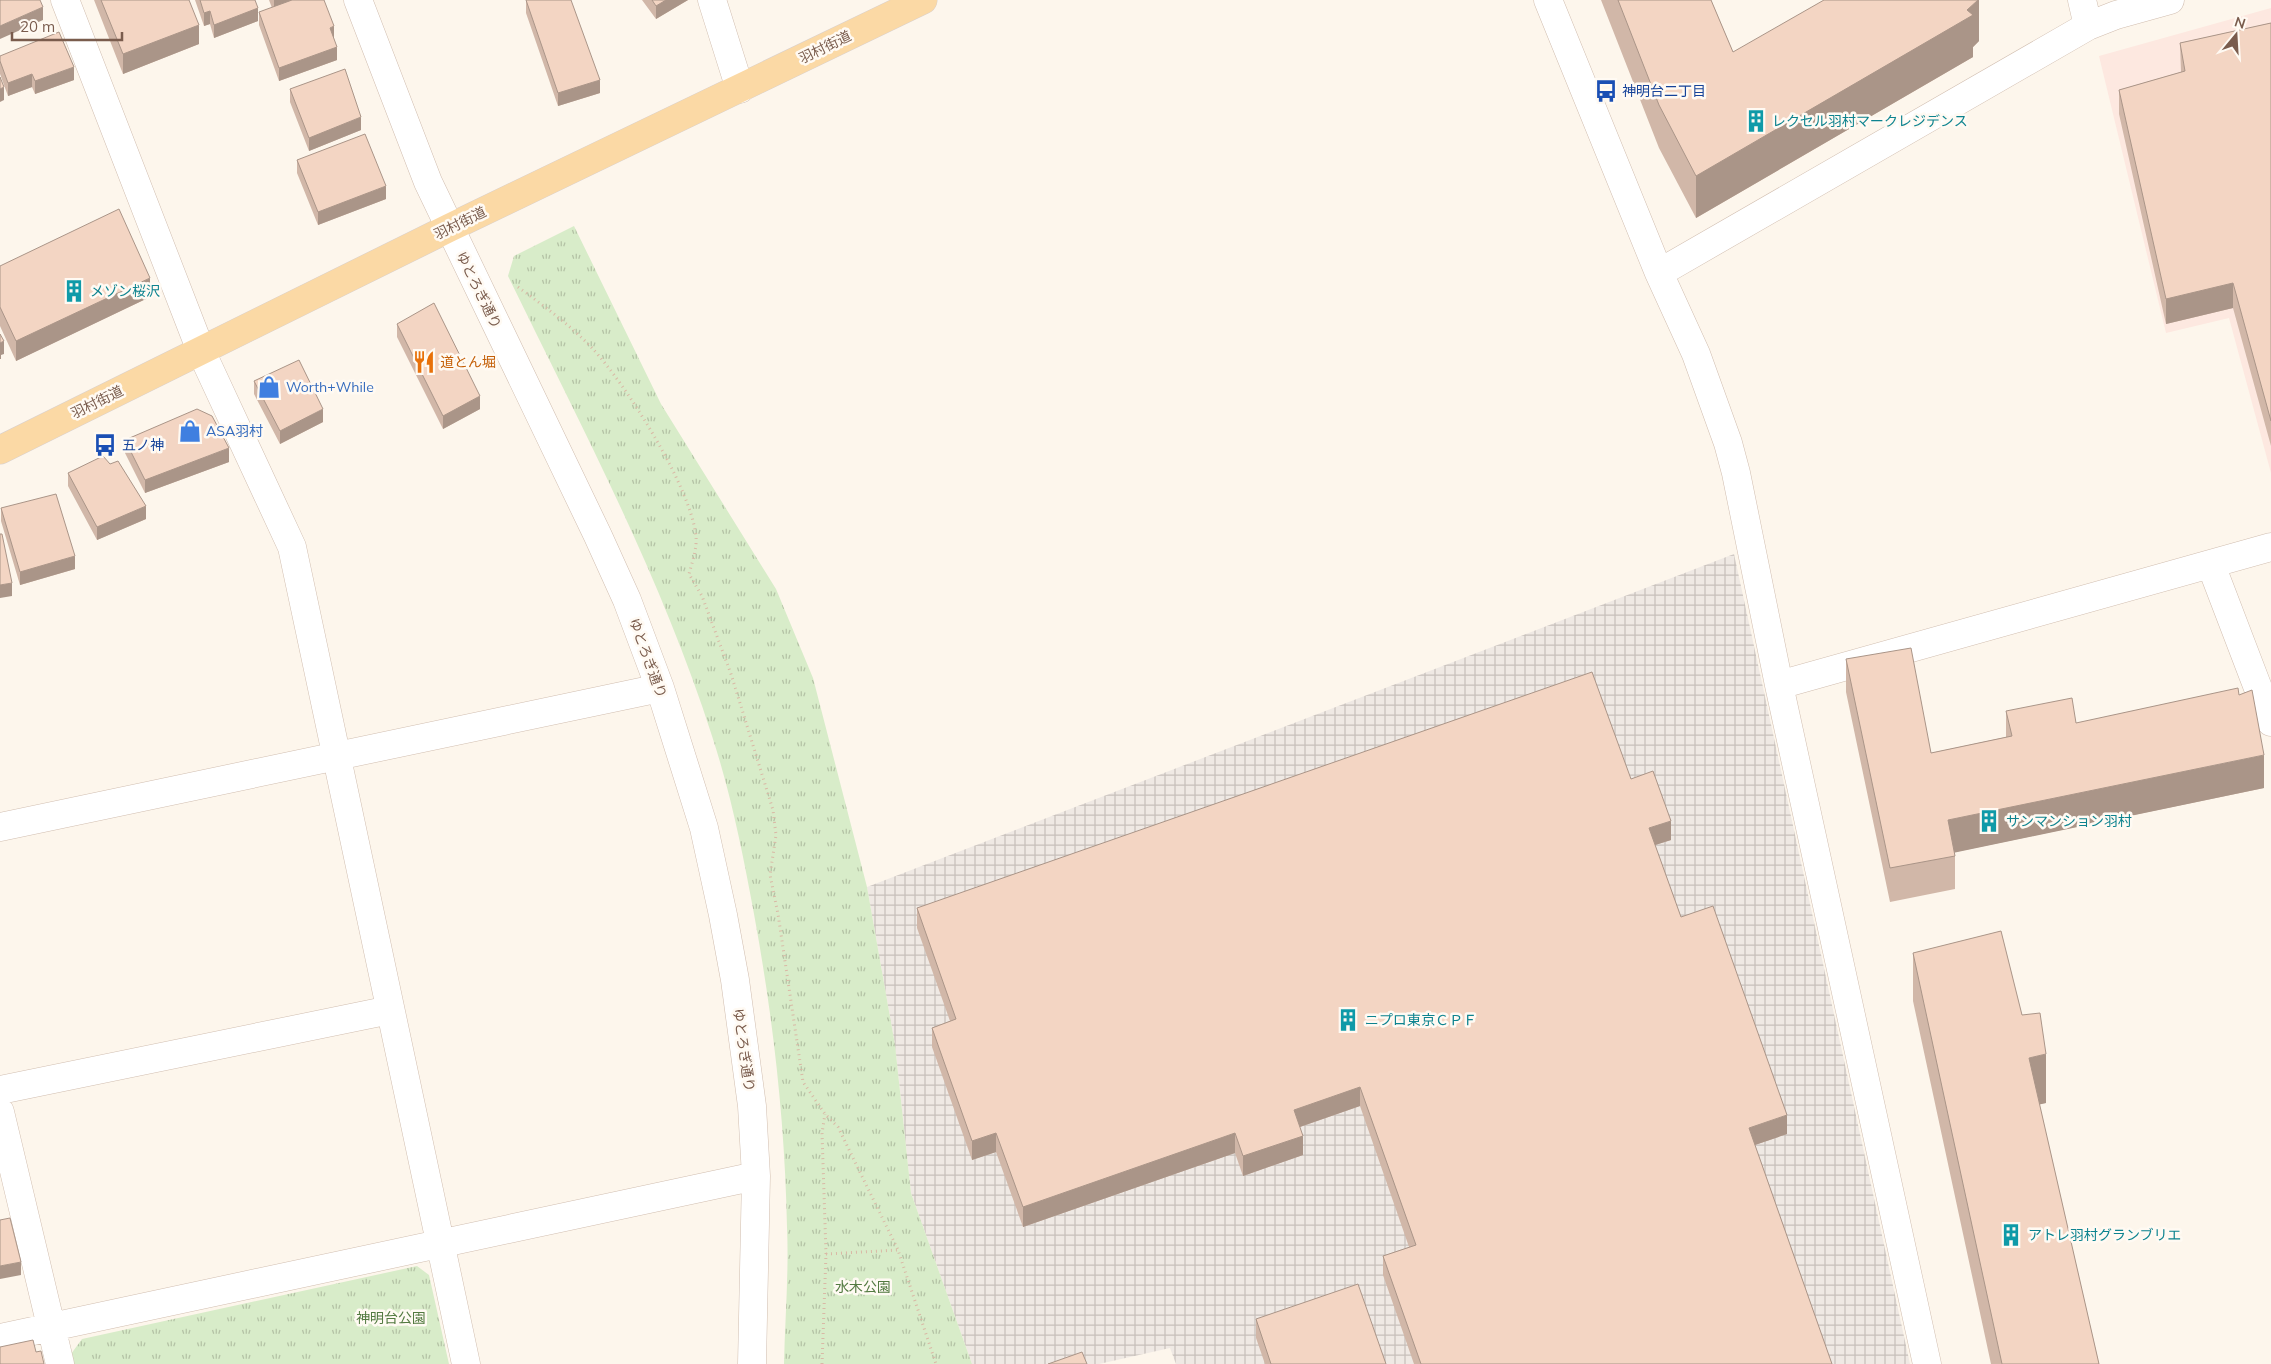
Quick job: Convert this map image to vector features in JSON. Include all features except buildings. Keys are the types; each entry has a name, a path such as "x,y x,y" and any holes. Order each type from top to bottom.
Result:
{"main road":[{"name":"羽村街道","path":"0,450 449,228 923,0"}],"street":[{"path":"65,0 201,351 292,547 466,1364"},
{"name":"ゆとろぎ通り","path":"358,0 428,182 598,536 634,617 660,688 704,828 735,980 752,1106 756,1176 752,1364"},
{"path":"712,0 740,89"},
{"path":"1548,0 1659,273 1696,354 1728,443 1744,507 1780,685 1928,1364"},
{"path":"1659,273 2085,13 2116,15 2170,0"},
{"path":"1780,685 2271,547"},
{"path":"2210,565 2271,722"},
{"path":"0,827 660,688"},
{"path":"0,1090 390,1010"},
{"path":"0,1112 60,1364"},
{"path":"0,1338 756,1176"}],"path":[{"path":"518,287 552,312 592,348 626,393 665,456 687,503 696,538 689,574 702,596 732,674 773,810 776,836 770,874 778,914 803,1082 825,1114 838,1127 898,1250 936,1364"},
{"path":"822,1364 826,1254 822,1133 825,1114"},
{"path":"826,1254 898,1250"}],"shaded area":[{"path":"2271,8 2271,473 2229,318 2166,333 2099,56"},
{"path":"1734,554 1910,1364 1176,1364 1170,1348 1099,1364 972,1364 911,1193 895,1045 867,887"}],"green space":[{"name":"水木公園","path":"574,226 661,404 776,589 813,678 867,887 895,1045 911,1193 972,1364 784,1364 787,1244 781,1109 761,953 731,802 719,758 692,676 669,618 618,502 508,276 514,256"},
{"name":"神明台公園","path":"417,1266 429,1275 449,1364 73,1364 71,1354 82,1339"}],"place":[{"name":"神明台二丁目","path":"1606,91"},
{"name":"レクセル羽村マークレジデンス","path":"1756,121"},
{"name":"メゾン桜沢","path":"74,291"},
{"name":"道とん堀","path":"424,362"},
{"name":"Worth+While","path":"269,387"},
{"name":"ASA羽村","path":"190,431"},
{"name":"五ノ神","path":"105,445"},
{"name":"サンマンション羽村","path":"1989,821"},
{"name":"ニプロ東京ＣＰＦ","path":"1348,1020"},
{"name":"アトレ羽村グランブリエ","path":"2011,1235"}]}
